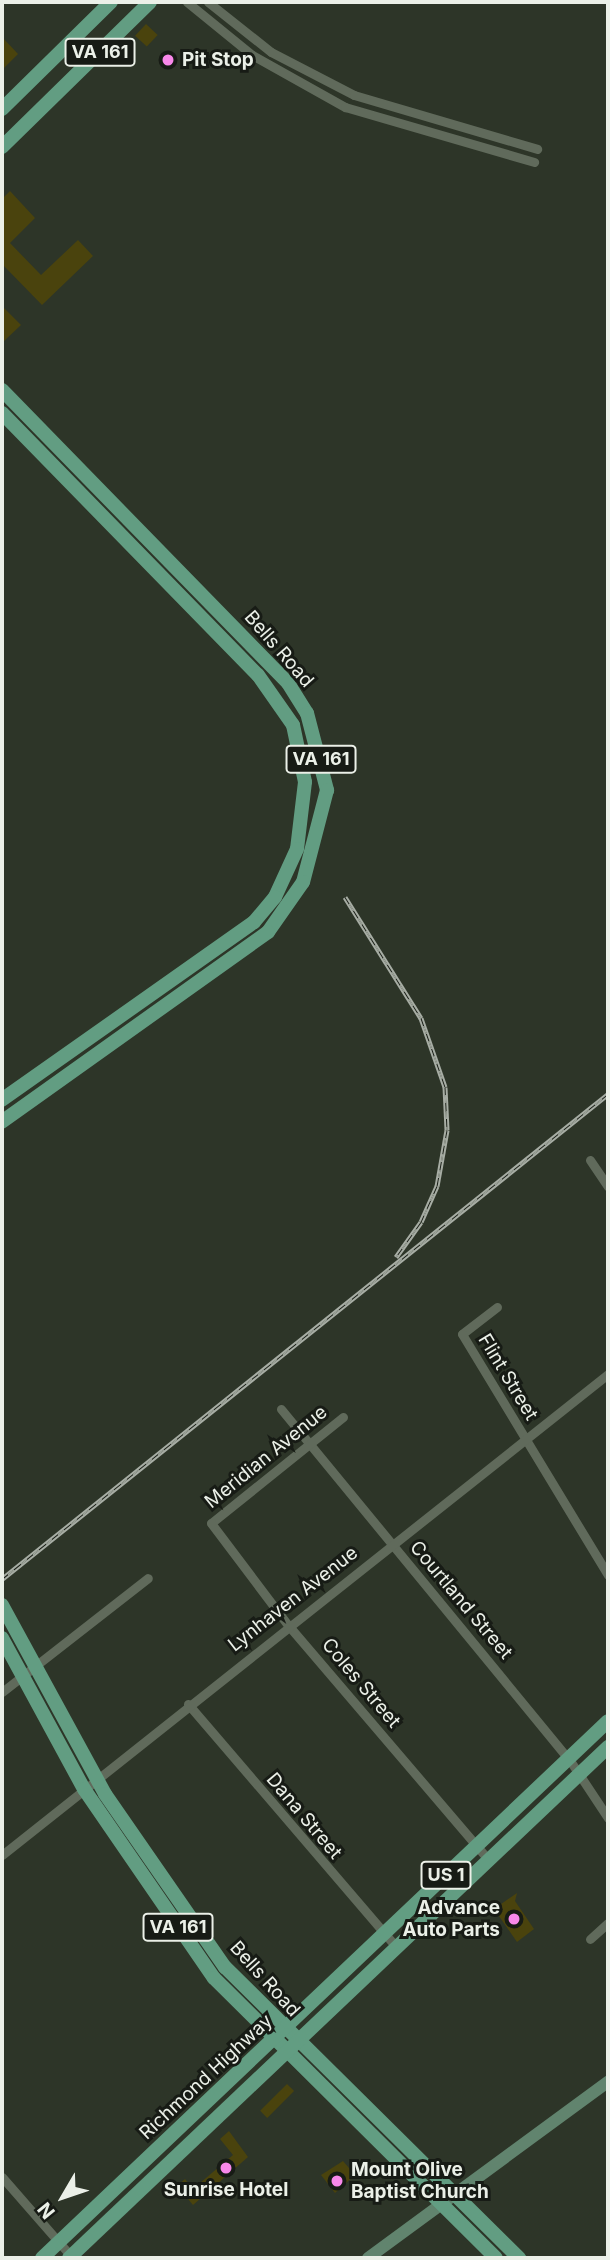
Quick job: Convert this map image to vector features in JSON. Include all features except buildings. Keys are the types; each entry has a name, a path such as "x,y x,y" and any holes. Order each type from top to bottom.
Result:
{"main road":[{"name":"VA 161","path":"2,108 111,2"},
{"name":"VA 161","path":"2,147 150,2"},
{"name":"Bells Road","path":"2,390 216,608 301,703 320,751 327,790 312,860 288,910 268,932 2,1122"},
{"name":"Bells Road","path":"2,413 258,675 293,725 304,770 305,812 297,849 275,897 254,922 6,1097"},
{"path":"36,448 47,436"},
{"path":"205,620 216,608"},
{"path":"196,963 207,976"},
{"path":"6,1097 20,1109"},
{"name":"Bells Road","path":"2,1605 96,1779 217,1956 285,2029 519,2258"},
{"name":"Bells Road","path":"2,1638 84,1789 214,1978 286,2053 496,2258"},
{"name":"Richmond Highway","path":"43,2258 608,1721"},
{"name":"Richmond Highway","path":"70,2257 608,1747"}],"street":[{"path":"187,2 252,55 305,87 390,124 534,162"},
{"path":"208,2 256,42 311,73 391,109 537,149"},
{"path":"305,87 311,73"},
{"path":"590,1160 608,1187"},
{"name":"Flint Street","path":"497,1307 462,1334 608,1575"},
{"name":"Lynhaven Avenue","path":"2,1855 188,1704 608,1374"},
{"name":"Courtland Street","path":"281,1409 569,1759 608,1818"},
{"name":"Meridian Avenue","path":"211,1524 343,1417"},
{"name":"Coles Street","path":"211,1524 288,1625 489,1860"},
{"path":"2,1692 148,1578"},
{"name":"Dana Street","path":"188,1704 397,1948"},
{"path":"590,1939 608,1923"},
{"path":"368,2258 439,2203 608,2081"},
{"path":"2,2177 70,2257"}],"railway":[{"path":"345,897 421,1018 445,1087 447,1130 437,1186 421,1222 396,1257"},
{"path":"2,1579 608,1094"}],"place":[{"name":"Pit Stop","path":"168,60"},
{"name":"Advance Auto Parts","path":"514,1919"},
{"name":"Sunrise Hotel","path":"226,2168"},
{"name":"Mount Olive Baptist Church","path":"337,2181"}]}
